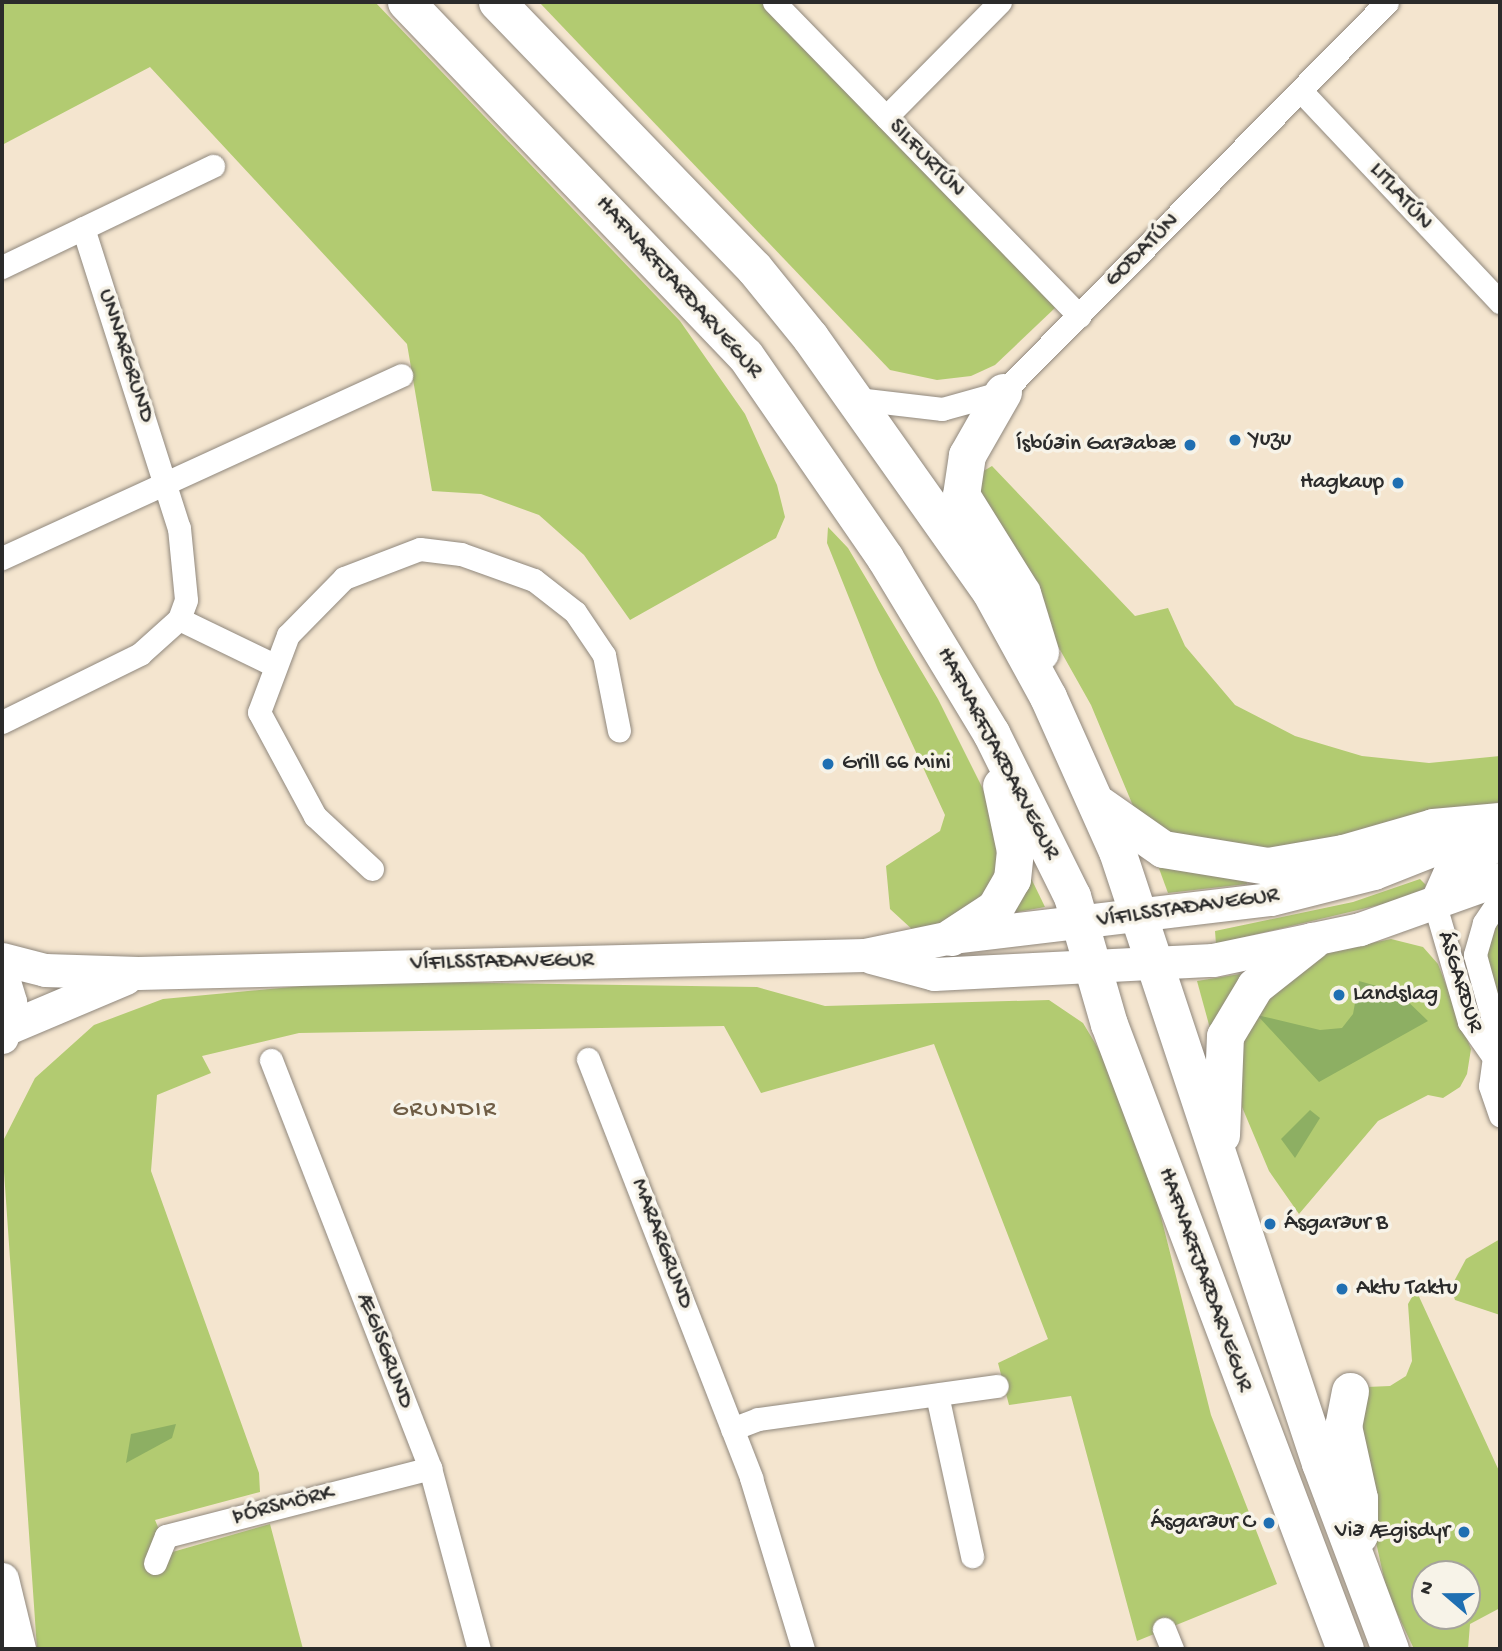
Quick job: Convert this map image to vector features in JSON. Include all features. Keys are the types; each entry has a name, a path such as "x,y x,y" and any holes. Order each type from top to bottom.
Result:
{"main road":[{"name":"HAFNARFJARÐARVEGUR","path":"406,2 744,355 878,547 991,733 1082,924 1094,971 1346,1649"},
{"path":"497,2 754,268 858,399 990,591 1048,697 1097,801 1139,916 1152,966 1220,1157 1359,1571 1390,1649"},
{"path":"1003,391 967,455 961,495 1022,593 1048,697"},
{"path":"951,937 995,908 1015,865 991,733"},
{"path":"1097,801 1163,849 1268,866 1343,853 1433,827 1500,822"},
{"path":"1220,1157 1225,1036 1255,986 1312,941"},
{"path":"1350,1391 1343,1426 1359,1498 1359,1571"}],"street":[{"name":"SILFURTÚN","path":"774,2 1079,316"},
{"path":"886,117 1000,2"},
{"name":"GOÐATÚN","path":"858,399 942,410 1003,391 1387,2"},
{"name":"LITLATÚN","path":"1301,91 1498,294"},
{"path":"2,267 213,166"},
{"name":"UNNARGRUND","path":"83,228 165,484 186,564 186,600 179,619"},
{"path":"2,558 401,375"},
{"path":"372,869 315,816 268,734 259,712 272,664 304,614 344,578 395,555 441,550 510,569 575,611 604,655 619,731"},
{"path":"2,722 140,654 179,619 272,664"},
{"name":"VÍFILSSTAÐAVEGUR","path":"2,959 45,970 138,973 866,955 951,937 1082,924 1271,899 1374,873 1500,822"},
{"path":"1435,905 1450,874 1500,841"},
{"name":"VÍFILSSTAÐAVEGUR","path":"866,955 934,974 1094,971 1152,966 1312,941 1435,905 1500,879"},
{"name":"ÁSGARÐUR","path":"1500,899 1484,923 1475,956 1497,1035 1491,1054 1490,1086 1500,1115"},
{"name":"ÁSGARÐUR","path":"1435,905 1469,1021 1491,1054"},
{"name":"VÍFILSSTAÐAVEGUR","path":"4,1033 138,973"},
{"name":"VÍFILSSTAÐAVEGUR","path":"2,975 10,1002 4,1033"},
{"name":"MARARGRUND","path":"588,1059 732,1429 803,1649"},
{"name":"ÆGISGRUND","path":"271,1060 430,1468 479,1649"},
{"path":"732,1429 758,1419 996,1386"},
{"path":"937,1395 972,1556"},
{"name":"ÞÓRSMÖRK","path":"155,1563 166,1536 430,1468"},
{"path":"2,1593 19,1649"}],"green space":[{"path":"2,2 375,2 680,321 745,414 777,485 785,517 776,538 630,620 584,555 539,515 481,494 432,491 407,344 150,67 2,145"},
{"path":"539,2 764,2 1056,307 995,365 971,376 937,380 890,370"},
{"path":"992,466 1135,616 1168,608 1185,646 1235,705 1295,736 1362,756 1429,763 1500,756 1500,802 1269,856 1141,825 1091,705 996,536 975,476"},
{"path":"828,527 848,548 938,699 985,793 1002,868 975,912 914,931 890,909 886,866 940,831 945,815 878,670 827,543"},
{"path":"1157,863 1245,874 1247,884 1168,893"},
{"path":"1028,872 1045,907 1012,913"},
{"path":"1420,879 1426,885 1421,895 1216,944 1215,931 1353,902"},
{"path":"1500,915 1500,1011 1483,966"},
{"path":"1391,939 1423,947 1438,964 1471,1049 1467,1074 1460,1087 1443,1098 1428,1095 1378,1121 1299,1214 1269,1171 1242,1107 1241,1044 1273,981 1314,955"},
{"path":"1246,973 1211,1032 1197,981"},
{"path":"356,981 757,987 825,1006 1049,1000 1083,1023 1110,1068 1157,1201 1211,1415 1277,1584 1137,1641 1071,1396 1009,1405 998,1363 1048,1339 934,1044 761,1093 724,1026 299,1033 202,1056 211,1073 157,1095 151,1171 259,1473 260,1492 155,1520 169,1553 270,1524 303,1649 37,1649 2,1143 35,1078 94,1025 163,999"},
{"path":"1359,981 1398,992 1428,1021 1319,1082 1257,1015 1320,1030 1342,1028 1353,1014"},
{"path":"1310,1110 1320,1118 1295,1158 1281,1139"},
{"path":"1500,1239 1500,1315 1455,1300 1451,1287 1466,1259"},
{"path":"1416,1290 1500,1473 1500,1608 1481,1618 1481,1560 1411,1560 1411,1630 1470,1630 1468,1649 1414,1649 1387,1592 1355,1447 1367,1387 1390,1386 1406,1376 1412,1361 1408,1304"},
{"path":"176,1424 172,1438 126,1463 131,1434"}],"place":[{"name":"Yuzu","path":"1235,440"},
{"name":"Ísbúðin Garðabæ","path":"1190,445"},
{"name":"Hagkaup","path":"1398,483"},
{"name":"Grill 66 Mini","path":"828,764"},
{"name":"Landslag","path":"1339,995"},
{"name":"Ásgarður B","path":"1270,1224"},
{"name":"Aktu Taktu","path":"1342,1289"},
{"name":"Ásgarður C","path":"1269,1523"},
{"name":"Við Ægisdyr","path":"1464,1532"}],"district":[{"name":"GRUNDIR","path":"445,1111"}]}
